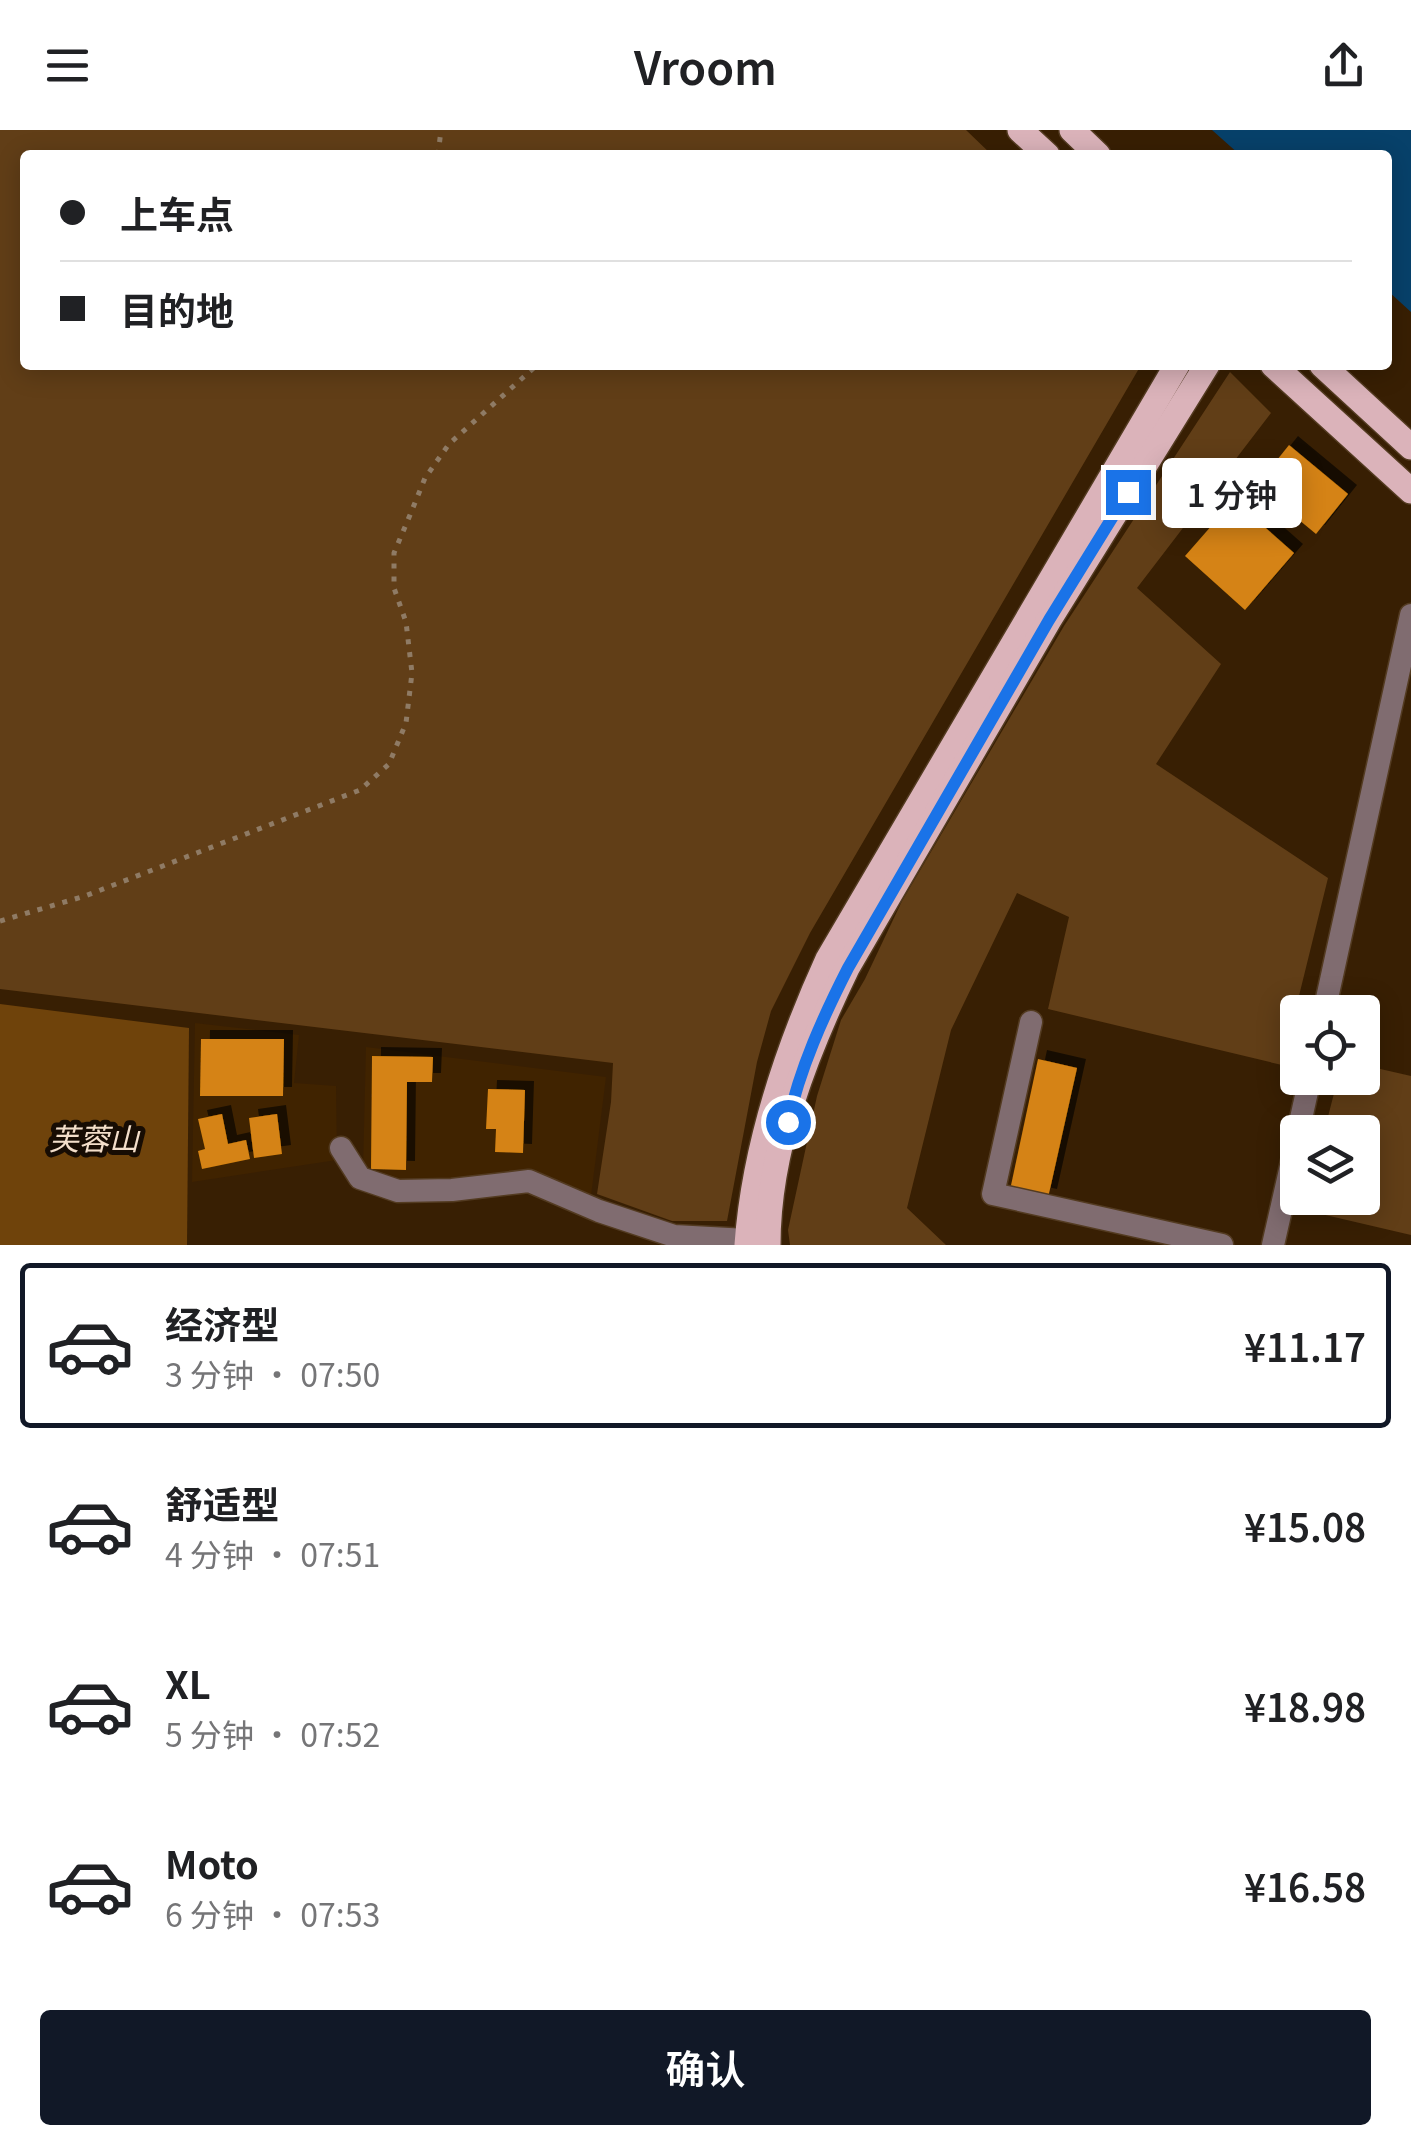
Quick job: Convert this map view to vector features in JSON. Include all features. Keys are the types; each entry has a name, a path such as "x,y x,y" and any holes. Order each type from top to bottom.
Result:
{"main road":[{"path":"1020,130 1042,150"},
{"path":"1072,130 1093,150"},
{"path":"754,1243 754,1181 776,1091 806,1006 828,959 1174,370"},
{"path":"754,1243 794,1094 839,984 1049,620 1204,370"},
{"path":"1279,370 1411,490"},
{"path":"1327,370 1411,447"}],"street":[{"path":"1328,995 1411,615"},
{"path":"1032,1022 993,1194 1222,1245"},
{"path":"341,1148 360,1178 398,1191 529,1182 674,1236 754,1243"},
{"path":"1274,1245 1280,1215"}],"path":[{"path":"0,922 85,896 360,790 389,764 406,723 412,673 406,622 394,588 394,553 425,478 449,444 531,370"}],"shaded area":[{"path":"0,130 966,130 987,150 20,150 20,370 1138,370 810,933 771,1011 757,1062 727,1221 672,1221 597,1194 613,1063 0,989"},
{"path":"1230,372 1271,413 1137,588 1221,664 1156,764 1328,878 1299,995 1280,995 1280,1065 1048,1009 1069,917 1017,893 951,1030 907,1208 946,1245 790,1245 788,1230 817,1096 841,1020 902,901 1064,626"},
{"path":"195,1023 299,1035 294,1083 336,1086 337,1160 192,1182"},
{"path":"366,1047 606,1077 591,1196 400,1181 363,1170"},
{"path":"1380,1069 1411,1076 1411,1235 1325,1215 1380,1215 1380,1115 1328,1115 1334,1095 1380,1095"}],"green space":[{"name":"芙蓉山","path":"0,1004 189,1028 187,1245 0,1245"}],"water":[{"path":"1212,130 1411,130 1411,312 1392,295 1392,150 1234,150"}],"building":[{"path":"1289,445 1348,494 1316,534 1257,485"},
{"path":"1234,500 1294,553 1245,610 1185,556"},
{"path":"201,1039 284,1039 283,1096 200,1096"},
{"path":"372,1056 433,1057 432,1082 407,1082 406,1170 371,1169"},
{"path":"1038,1059 1077,1068 1048,1198 1010,1190"},
{"path":"488,1089 525,1090 523,1153 495,1152 496,1129 486,1129"},
{"path":"222,1114 228,1144 246,1140 250,1159 202,1169 198,1151 205,1149 198,1119"},
{"path":"277,1114 282,1154 254,1158 249,1118"}],"route":[{"path":"788,1122 794,1094 823,1017 848,968 1049,620 1128,492"}]}
